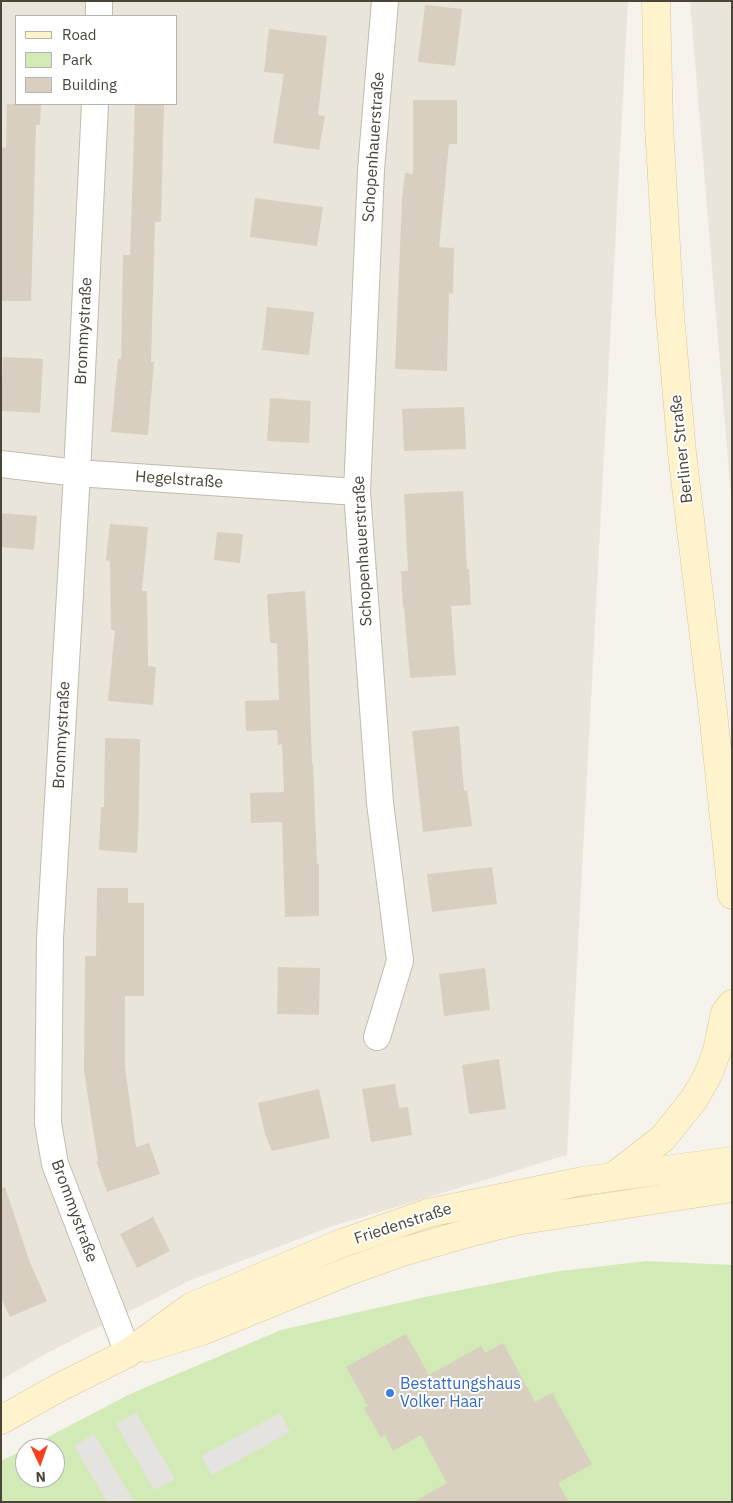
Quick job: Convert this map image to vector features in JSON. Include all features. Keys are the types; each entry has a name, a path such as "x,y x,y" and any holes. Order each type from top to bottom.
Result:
{"main road":[{"name":"Berliner Straße","path":"656,1 659,126 671,325 682,453 713,712 732,896"},
{"path":"614,1176 663,1138 694,1099 708,1075 717,1051 725,1013 732,1004"},
{"name":"Friedenstraße","path":"1,1420 60,1387 128,1353 191,1308 337,1245 428,1213 614,1176 732,1161"},
{"name":"Friedenstraße","path":"128,1353 202,1331 349,1270 402,1252 516,1221 732,1188"}],"street":[{"path":"99,1 99,15"},
{"name":"Schopenhauerstraße","path":"377,1037 400,960 380,803 357,492 371,170 385,1"},
{"name":"Brommystraße","path":"95,105 78,472 50,938 48,1123 55,1164 128,1353"},
{"name":"Hegelstraße","path":"1,464 78,472 357,492"}],"shaded area":[{"path":"1,1 628,1 567,1155 330,1227 189,1281 47,1353 1,1380"},
{"path":"690,1 732,1 732,509"},
{"path":"136,1412 175,1479 154,1490 116,1424"},
{"path":"280,1413 290,1432 212,1475 201,1456"},
{"path":"94,1434 133,1500 130,1502 107,1502 74,1446"}],"green space":[{"path":"646,1261 732,1265 732,1502 1,1502 1,1461 15,1454 15,1488 65,1488 65,1438 46,1438 130,1394 281,1330 425,1297 553,1272"}],"building":[{"path":"425,5 462,9 455,66 418,62"},
{"path":"269,29 327,36 318,115 325,116 319,150 273,143 284,74 264,72"},
{"path":"413,100 457,100 457,144 449,144 439,247 454,248 453,294 449,293 447,371 395,369 402,200 405,173 413,174"},
{"path":"7,104 41,105 40,125 36,125 31,301 1,301 1,147 6,148"},
{"path":"135,105 164,105 161,222 155,222 151,362 154,362 148,435 111,432 118,359 121,359 123,255 130,255"},
{"path":"255,198 323,207 317,246 250,237"},
{"path":"267,307 314,312 309,355 262,350"},
{"path":"3,357 43,359 40,413 1,411"},
{"path":"270,398 311,401 309,443 267,441"},
{"path":"464,407 466,449 404,451 402,409"},
{"path":"463,491 471,605 451,606 456,675 410,678 401,571 408,571 404,494"},
{"path":"1,513 37,516 34,550 1,547"},
{"path":"110,524 148,527 142,591 147,591 148,666 156,667 153,705 108,701 115,630 111,630 110,561 106,560"},
{"path":"217,532 243,534 240,563 214,560"},
{"path":"305,591 317,864 319,864 319,916 285,917 282,822 251,823 250,793 284,792 282,744 278,745 277,730 246,731 245,701 279,700 277,643 270,643 267,594"},
{"path":"459,726 464,791 467,790 472,826 423,832 412,731"},
{"path":"105,738 140,739 137,853 99,850 101,807 104,807"},
{"path":"492,867 497,904 432,912 427,874"},
{"path":"97,888 128,888 128,903 144,903 144,996 125,996 125,1067 136,1147 149,1143 160,1174 107,1192 96,1161 98,1161 84,1071 85,956 96,956"},
{"path":"278,967 320,968 319,1015 277,1014"},
{"path":"485,968 490,1010 444,1016 439,974"},
{"path":"499,1059 506,1109 469,1114 462,1065"},
{"path":"395,1084 399,1108 408,1107 412,1135 371,1142 362,1089"},
{"path":"319,1089 330,1138 272,1151 265,1134 258,1103"},
{"path":"5,1187 29,1260 47,1301 10,1317 1,1298 1,1188"},
{"path":"153,1217 170,1251 137,1268 120,1234"},
{"path":"406,1334 429,1375 481,1346 485,1353 503,1343 535,1402 552,1393 592,1464 558,1483 569,1502 414,1502 447,1483 421,1435 393,1451 385,1435 381,1438 364,1408 368,1406 346,1367"}],"place":[{"name":"Bestattungshaus Volker Haar","path":"390,1393"}]}
